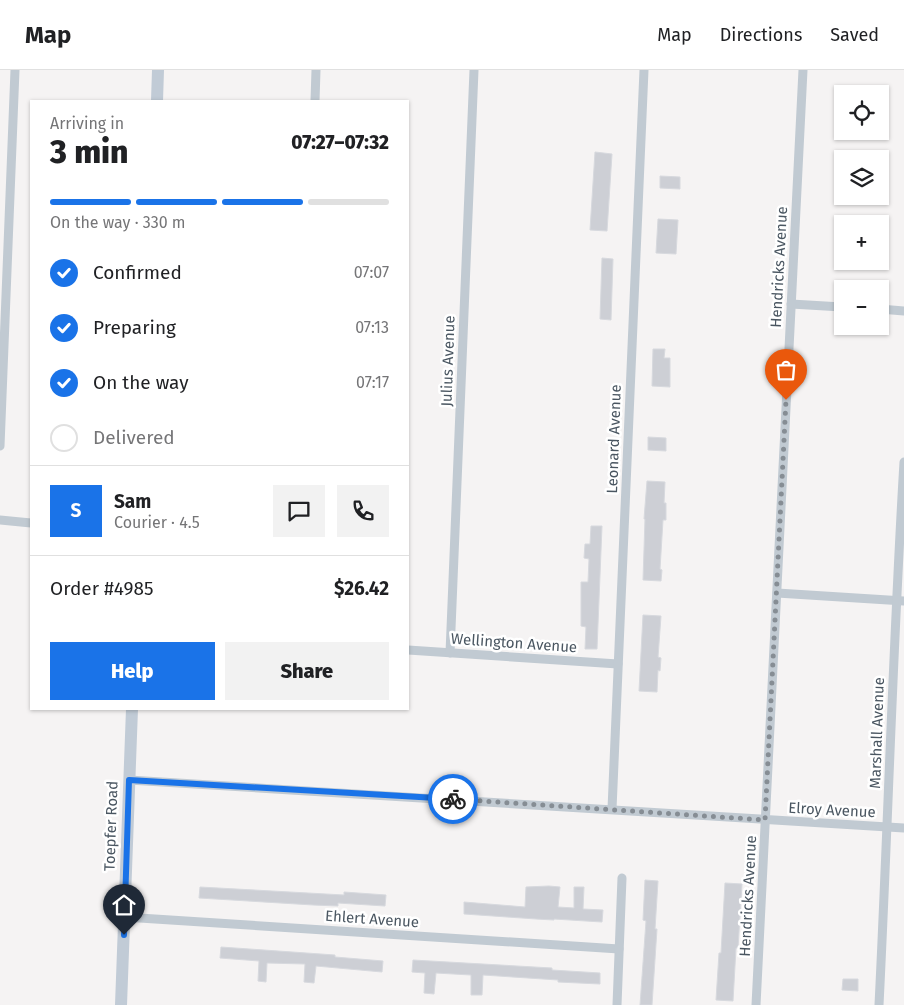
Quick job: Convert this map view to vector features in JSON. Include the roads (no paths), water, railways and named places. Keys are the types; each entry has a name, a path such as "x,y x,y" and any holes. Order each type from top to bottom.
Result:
{"street":[{"path":"0,446 15,70"},
{"path":"157,100 158,70"},
{"path":"315,100 316,70"},
{"name":"Julius Avenue","path":"450,653 474,70"},
{"name":"Leonard Avenue","path":"612,809 644,70"},
{"name":"Hendricks Avenue","path":"756,1005 803,70"},
{"path":"791,304 834,307"},
{"path":"889,310 904,311"},
{"name":"Marshall Avenue","path":"879,1005 900,601 904,462"},
{"path":"0,520 30,523"},
{"path":"777,593 900,601"},
{"name":"Wellington Avenue","path":"409,650 618,664"},
{"name":"Toepfer Road","path":"121,1005 132,710"},
{"name":"Elroy Avenue","path":"129,780 904,828"},
{"path":"617,1005 622,878"},
{"name":"Ehlert Avenue","path":"124,917 619,948"}]}
